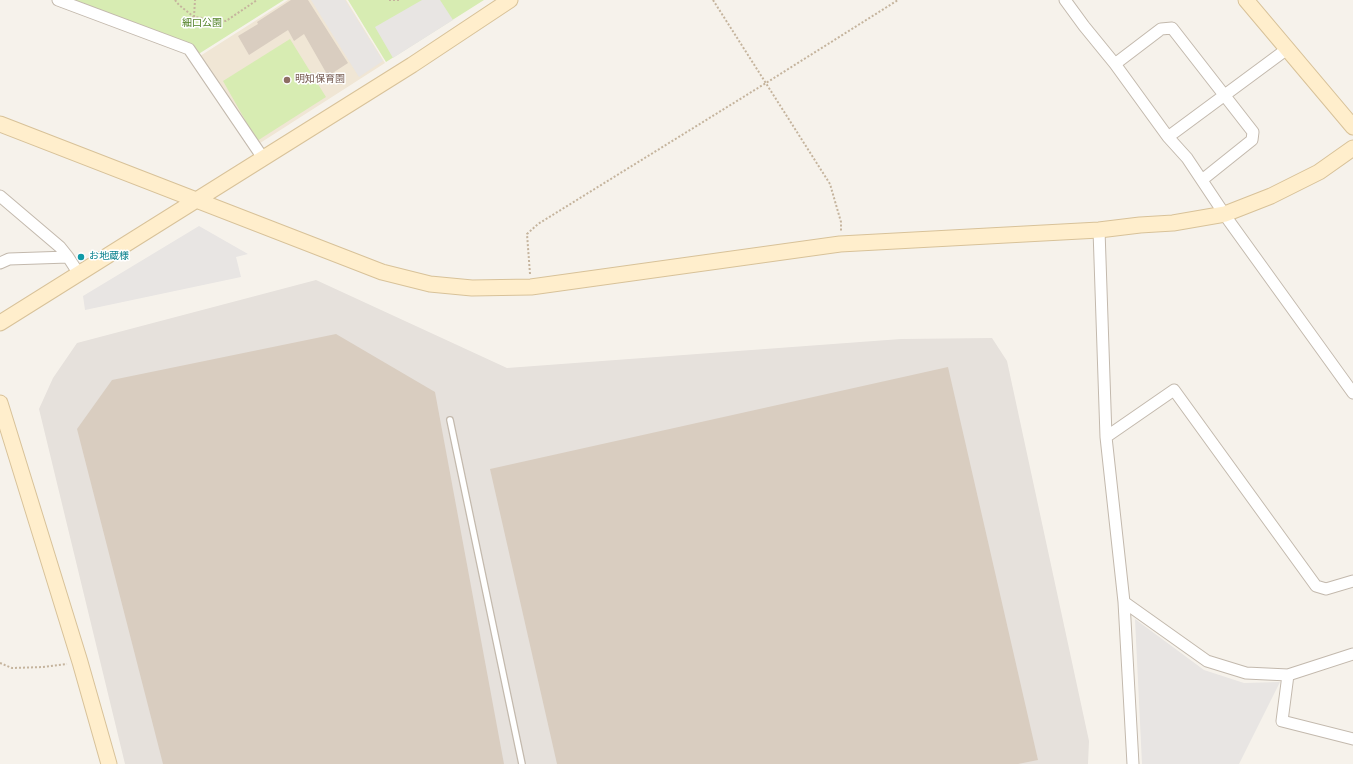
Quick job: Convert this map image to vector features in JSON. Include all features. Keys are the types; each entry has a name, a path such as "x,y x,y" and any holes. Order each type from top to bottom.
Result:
{"street":[{"path":"58,0 189,49 263,158"},
{"path":"0,323 412,65 510,0"},
{"path":"1066,0 1168,137 1187,158 1225,214 1353,393"},
{"path":"1246,0 1353,127"},
{"path":"1115,64 1161,29 1172,28 1253,132 1252,140 1202,180"},
{"path":"1168,137 1287,49"},
{"path":"0,124 382,272 430,284 472,288 531,287 840,244 1099,230 1173,223 1225,214 1271,196 1319,172 1353,148"},
{"path":"0,196 60,247 79,274"},
{"path":"1099,230 1106,437 1124,602 1133,764"},
{"path":"0,263 9,259 68,257"},
{"path":"1106,437 1174,390 1316,586 1326,589 1353,581"},
{"path":"0,403 106,748 109,764"},
{"path":"1124,602 1207,660 1246,673 1288,675 1353,654"},
{"path":"1288,675 1282,721 1353,739"}],"lane":[{"path":"450,420 522,764"}],"path":[{"path":"175,0 194,17 226,21 257,0"},
{"path":"194,17 195,0"},
{"path":"389,0 399,0"},
{"path":"713,0 830,184 841,222 840,244"},
{"path":"531,287 527,234 538,224 898,0"},
{"path":"0,663 12,668 43,667 80,662"}],"shaded area":[{"name":"明知保育園","path":"288,0 346,0 385,63 257,145 200,56"},
{"path":"311,0 345,0 383,61 359,77"},
{"path":"422,0 440,0 453,20 393,58 375,27"},
{"path":"199,226 248,254 236,257 241,277 85,310 83,296"},
{"path":"316,280 507,368 901,339 992,338 1007,361 1089,741 1088,764 125,764 39,409 53,378 77,343"},
{"path":"1135,619 1204,670 1244,683 1280,682 1239,764 1142,764"}],"green space":[{"name":"細口公園","path":"72,0 284,0 197,55"},
{"path":"348,0 484,0 386,62"},
{"path":"290,39 326,97 257,141 223,81"}],"building":[{"path":"291,0 308,0 348,63 328,76 304,34 294,41 288,30 249,55 238,36 258,24 257,22"},
{"path":"336,334 435,392 504,764 163,764 77,429 112,380"},
{"path":"948,367 1038,760 1018,764 557,764 490,469"}],"place":[{"name":"明知保育園","path":"287,80"},
{"name":"お地蔵様","path":"81,257"}]}
